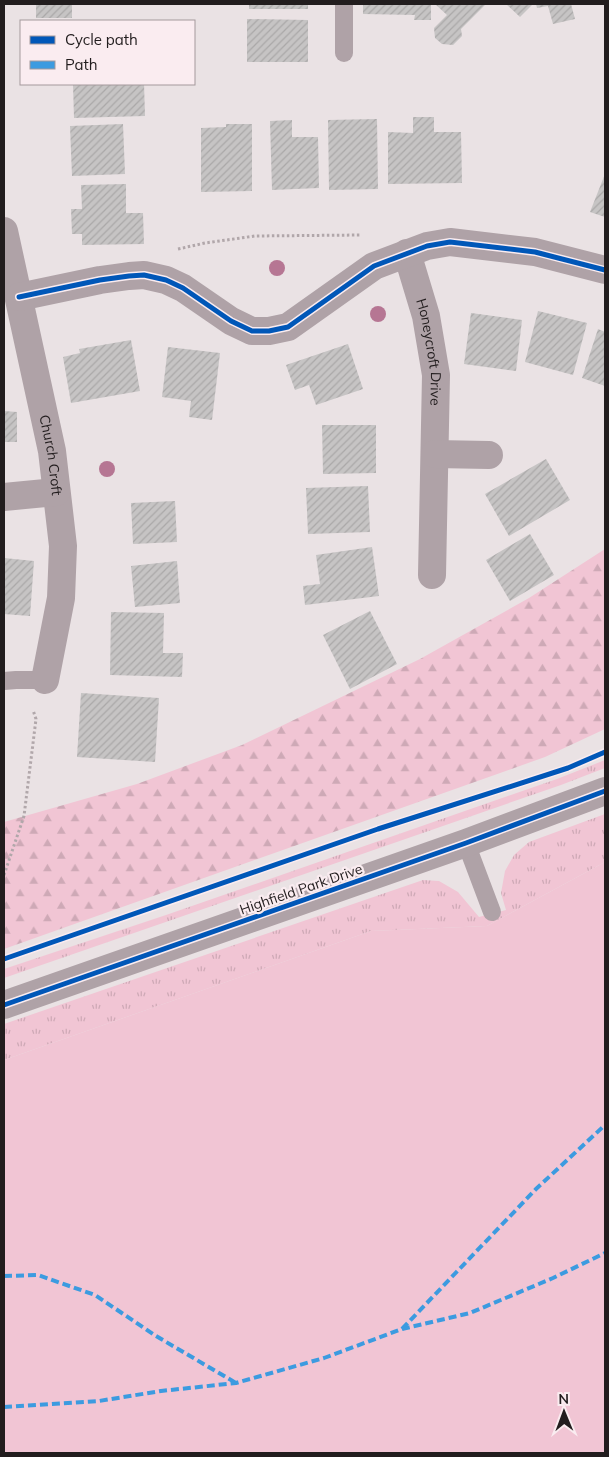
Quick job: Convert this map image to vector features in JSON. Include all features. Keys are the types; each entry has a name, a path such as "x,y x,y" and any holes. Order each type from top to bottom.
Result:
{"street":[{"name":"Church Croft","path":"4,231 52,451 63,546 61,598 46,680"},
{"path":"19,297 100,280 144,275 166,280 182,288 230,321 252,331 270,332 288,327 374,266 427,246 450,242 472,243 535,252 605,270"},
{"name":"Honeycroft Drive","path":"407,253 426,316 436,375 432,575"},
{"path":"435,454 489,455"},
{"path":"4,497 56,492"},
{"name":"Highfield Park Drive","path":"4,1005 466,843 605,791"}],"lane":[{"path":"344,4 344,53"},
{"path":"4,681 46,680"},
{"path":"466,843 492,912"}],"path":[{"path":"144,275 151,256 205,242 256,236 363,235"},
{"path":"4,875 24,816 36,720 31,702 46,680"}],"green space":[{"path":"605,549 605,729 545,757 4,949 4,822 137,784 242,745 420,659 529,598"},
{"path":"605,760 605,768 561,785 4,978 4,969 166,915 557,779"},
{"path":"605,814 605,862 487,926 371,931 4,1060 4,1024 423,880 439,881 458,892 479,917 506,910 501,893 505,871 514,855 529,842"},
{"path":"605,862 605,1453 4,1453 4,1060 371,931 487,926"}],"building":[{"path":"36,4 72,4 72,18 36,18"},
{"path":"249,4 308,4 308,9 249,9"},
{"path":"363,4 431,4 431,20 414,20 415,15 363,14"},
{"path":"435,4 486,4 461,29 462,36 453,45 442,44 435,38 434,28 447,15"},
{"path":"506,4 533,4 520,17"},
{"path":"536,4 571,4 575,19 553,24 548,6 537,8"},
{"path":"247,19 308,20 308,62 247,62"},
{"path":"73,85 144,85 145,116 74,118"},
{"path":"413,117 434,117 434,132 461,132 462,183 388,184 388,132 413,133"},
{"path":"377,119 378,189 329,190 328,120"},
{"path":"292,120 292,137 318,137 319,188 272,190 270,121"},
{"path":"123,124 125,174 72,176 70,126"},
{"path":"226,124 252,124 252,191 201,192 201,128 226,127"},
{"path":"605,174 605,217 590,212"},
{"path":"126,184 126,213 143,213 144,244 82,245 82,234 72,234 71,209 82,209 81,185"},
{"path":"538,311 587,323 573,375 525,362"},
{"path":"471,313 522,320 516,371 464,364"},
{"path":"598,329 605,332 605,386 582,378"},
{"path":"131,340 140,391 71,403 63,357 80,353 79,349"},
{"path":"348,344 363,389 316,405 309,385 295,390 286,365"},
{"path":"168,347 220,353 212,420 189,417 191,401 162,397"},
{"path":"4,411 17,412 17,442 4,442"},
{"path":"322,425 376,425 376,473 323,474"},
{"path":"546,459 570,500 509,536 485,494"},
{"path":"368,486 370,532 308,534 306,488"},
{"path":"175,501 177,542 133,544 131,503"},
{"path":"530,534 554,575 510,601 486,560"},
{"path":"372,547 379,596 305,605 303,586 320,584 316,555"},
{"path":"4,558 34,561 30,616 4,614"},
{"path":"177,561 180,603 135,607 131,566"},
{"path":"370,611 397,664 350,689 323,635"},
{"path":"111,612 164,613 163,653 183,653 182,677 110,675"},
{"path":"81,693 159,698 155,762 77,757"}],"marked path":[{"path":"402,1329 536,1189 605,1125"},
{"path":"4,1407 99,1401 161,1391 236,1383 324,1358 402,1329 470,1313 553,1278 605,1253"},
{"path":"4,1276 38,1275 95,1295 156,1336 236,1383"}],"cycle path":[{"path":"19,297 100,280 144,275 166,280 183,288 231,321 252,331 269,331 288,327 374,266 427,246 450,242 535,252 605,270"},
{"path":"4,959 378,829 568,768 605,752"},
{"path":"4,1005 466,843 605,791"}]}
